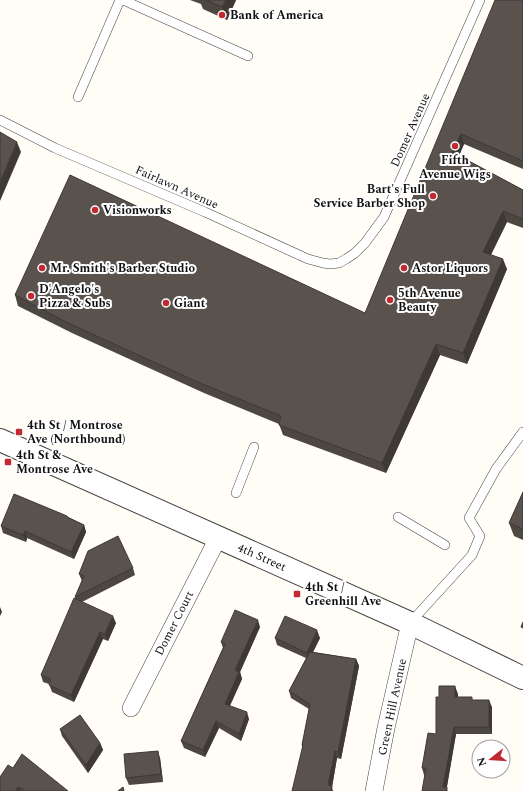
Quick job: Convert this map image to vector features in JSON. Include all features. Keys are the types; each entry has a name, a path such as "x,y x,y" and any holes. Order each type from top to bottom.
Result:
{"street":[{"name":"4th Street","path":"0,440 410,623 523,678"},
{"name":"Domer Court","path":"131,708 218,538"},
{"name":"Green Hill Avenue","path":"374,791 386,728 410,623"}],"lane":[{"path":"78,97 121,0 248,56"},
{"name":"Domer Avenue","path":"346,259 356,253 384,217 480,0"},
{"name":"Fairlawn Avenue","path":"0,120 55,148 204,212 308,259 323,264 339,263 346,259"},
{"path":"410,623 472,555 480,536 469,518 496,469 523,432"},
{"path":"236,493 254,447"},
{"path":"398,518 445,545"}],"building":[{"path":"206,0 226,0 222,7"},
{"path":"495,0 523,0 523,161 461,134 452,152 523,190 523,219 503,211 483,252 503,259 463,353 436,344 382,463 279,425 281,416 200,383 68,323 15,295 70,175 365,313"},
{"path":"0,132 17,142 0,182"},
{"path":"523,492 523,529 509,523"},
{"path":"14,494 67,516 84,525 71,552 25,531 23,535 1,526"},
{"path":"118,536 133,568 75,597 84,576 79,574 88,551"},
{"path":"74,598 113,616 105,634 100,632 71,695 49,685 51,679 41,675"},
{"path":"235,610 258,620 235,670 239,672 225,704 247,712 239,734 216,721 203,750 181,741 225,644 221,642"},
{"path":"285,616 317,630 307,653 275,638"},
{"path":"310,652 356,659 338,752 335,751 328,785 332,786 331,791 292,791 303,745 310,704 289,691"},
{"path":"439,686 455,686 455,697 472,697 472,700 489,700 489,727 454,727 443,787 447,787 447,791 422,791 426,768 422,768 428,733 436,734 436,697 439,697"},
{"path":"80,715 100,743 86,765 60,729"},
{"path":"158,751 161,774 126,778 124,754"},
{"path":"22,754 68,791 26,791 18,787 15,791 0,791 0,777 8,765 13,768"},
{"path":"123,787 124,791 118,791"}],"place":[{"name":"Bank of America","path":"222,15"},
{"name":"Fifth Avenue Wigs","path":"455,146"},
{"name":"Bart's Full Service Barber Shop","path":"433,196"},
{"name":"Visionworks","path":"95,210"},
{"name":"Mr. Smith's Barber Studio","path":"42,268"},
{"name":"Astor Liquors","path":"404,268"},
{"name":"D'Angelo's Pizza & Subs","path":"31,296"},
{"name":"5th Avenue Beauty","path":"390,300"},
{"name":"Giant","path":"166,303"},
{"name":"4th St / Montrose Ave (Northbound)","path":"19,432"},
{"name":"4th St & Montrose Ave","path":"8,462"},
{"name":"4th St / Greenhill Ave","path":"297,594"}]}
